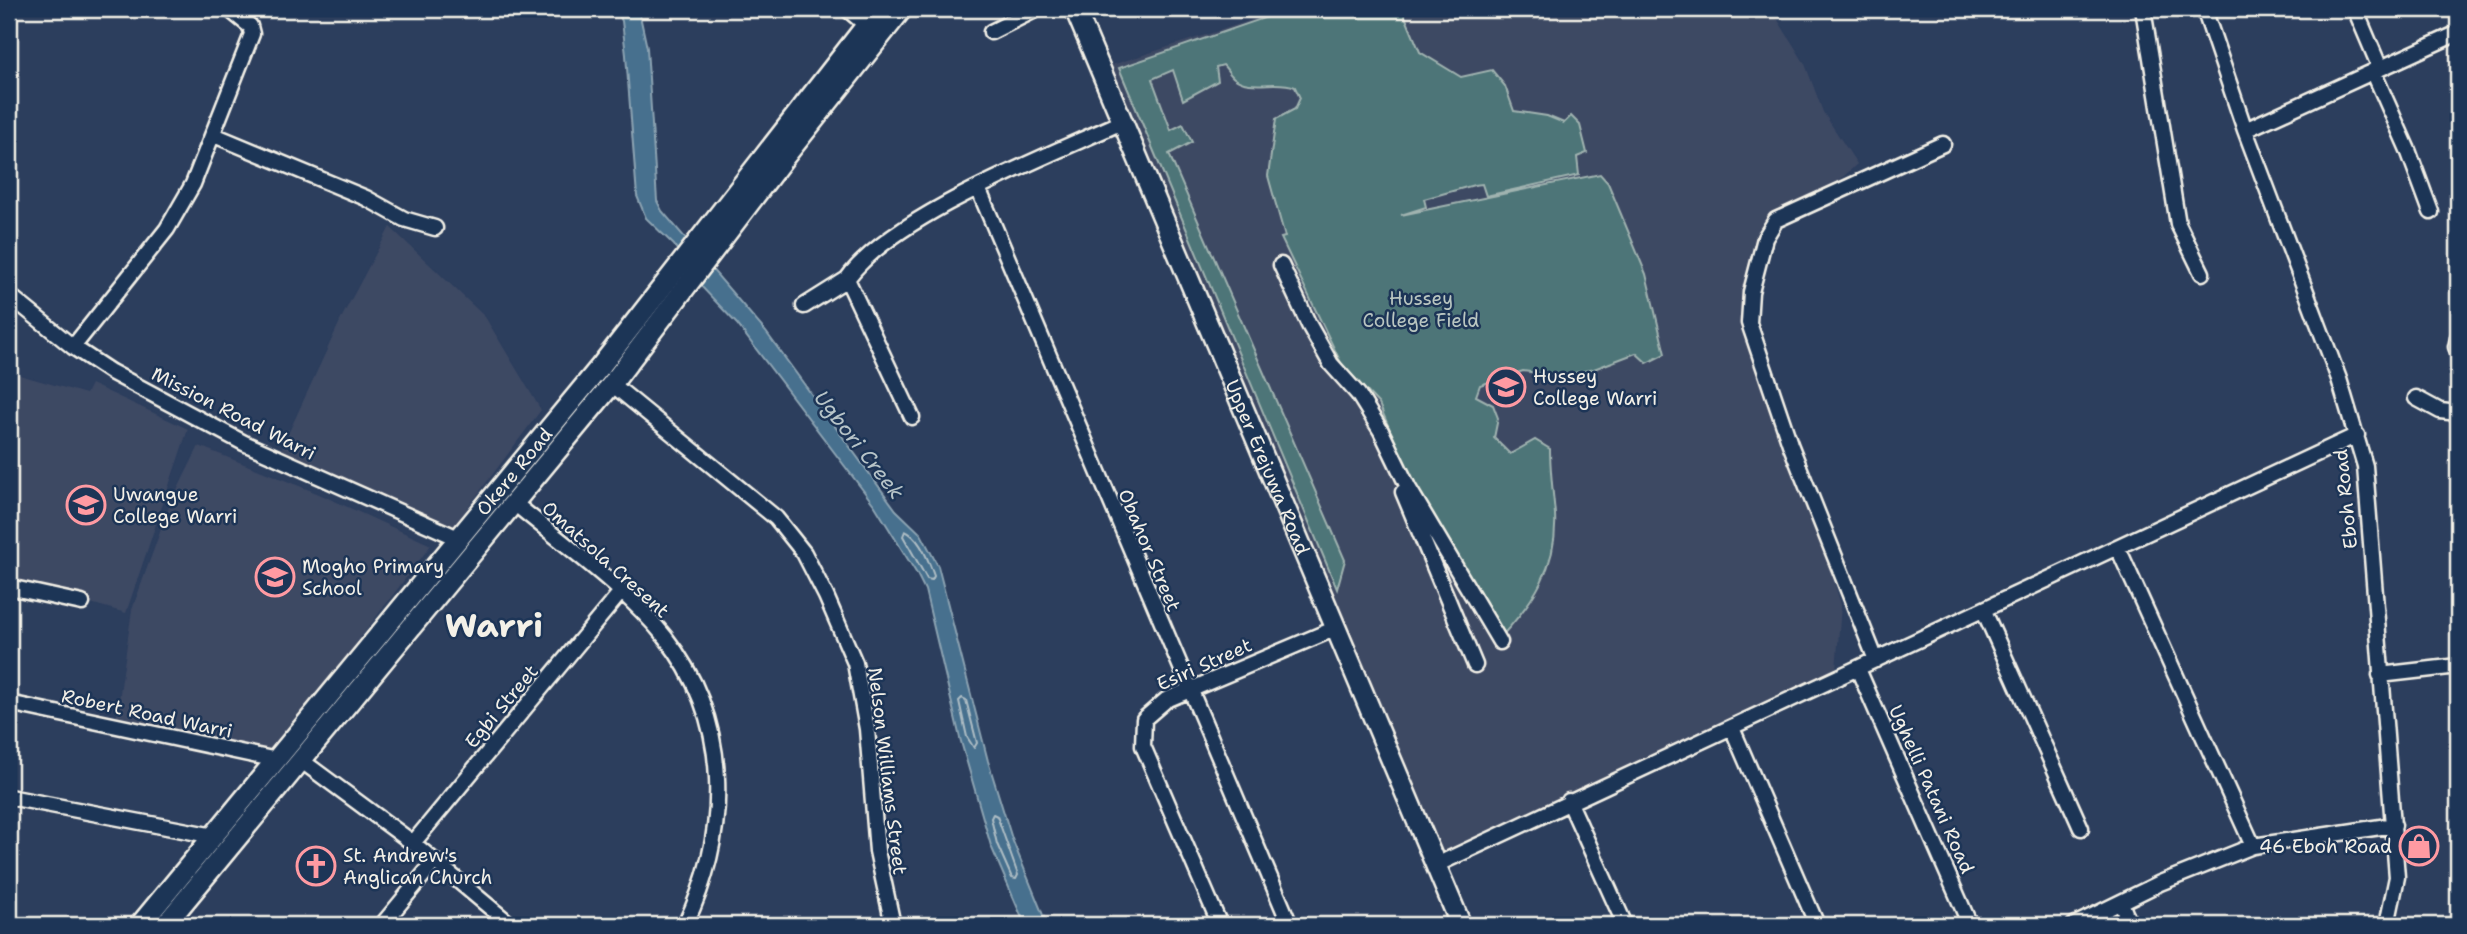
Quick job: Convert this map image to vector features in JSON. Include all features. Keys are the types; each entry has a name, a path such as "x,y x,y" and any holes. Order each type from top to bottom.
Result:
{"main road":[{"name":"Okere Road","path":"165,925 612,384 692,281 706,247 879,9"},
{"name":"Okere Road","path":"140,925 600,367 682,261 706,247 902,9"},
{"name":"Upper Erejuwa Road","path":"1075,9 1461,925"}],"street":[{"path":"73,346 167,229 192,184 214,135 252,34 250,26 229,9"},
{"path":"846,9 866,25"},
{"path":"991,32 1037,9"},
{"path":"2143,9 2178,224 2202,273"},
{"name":"Eboh Road","path":"2204,9 2245,130 2357,435 2365,466 2397,877 2387,925"},
{"path":"2355,9 2431,212"},
{"path":"2245,130 2458,33"},
{"path":"804,306 847,279 857,264 894,235 978,188 1122,122"},
{"path":"214,135 366,198 404,219 435,228"},
{"path":"1876,660 1790,444 1754,340 1748,309 1765,238 1776,220 1943,144"},
{"name":"Obahor Street","path":"978,188 1188,690 1290,925"},
{"path":"1281,265 1331,364 1370,413 1408,487 1500,642"},
{"path":"847,279 912,417"},
{"name":"Mission Road Warri","path":"9,295 73,346 111,372 244,443 458,538"},
{"path":"2458,338 2458,351"},
{"name":"Nelson Williams Street","path":"612,384 776,518 804,553 815,574 843,631 855,663 867,729 877,851 893,925"},
{"path":"2416,398 2440,411 2458,414"},
{"path":"1370,413 1475,665"},
{"path":"1436,865 2357,435"},
{"name":"Omatsola Cresent","path":"513,502 620,593 665,638 681,661 708,724 715,754 718,815 704,882 685,925"},
{"path":"2118,548 2253,846"},
{"path":"9,587 82,603"},
{"name":"Egbi Street","path":"413,843 620,593"},
{"path":"1984,611 2081,828"},
{"name":"Esiri Street","path":"1220,925 1143,746 1144,719 1166,700 1334,629"},
{"path":"2380,676 2458,666"},
{"name":"Ughelli Patani Road","path":"1858,668 1970,925"},
{"name":"Robert Road Warri","path":"9,703 276,760"},
{"path":"1732,728 1817,925"},
{"path":"302,761 413,843 511,925"},
{"path":"9,797 214,836"},
{"path":"1569,801 1625,925"},
{"path":"2074,925 2160,883 2253,846 2394,825"},
{"path":"382,925 434,862"},
{"path":"2121,903 2130,925"}],"shaded area":[{"name":"Hussey College Warri","path":"1286,9 1771,9 1805,64 1823,112 1857,164 1830,189 1770,213 1747,294 1841,605 1836,669 1436,858 1112,65"},
{"path":"390,227 485,317 541,410 450,531 277,458 343,315"},
{"name":"Uwangue College Warri","path":"9,372 86,394 91,384 188,429 126,613 9,580"},
{"name":"Mogho Primary School","path":"199,446 319,494 431,545 271,755 116,721 132,610 169,507"}],"green space":[{"name":"Hussey College Field","path":"1290,9 1402,9 1420,52 1461,77 1492,70 1505,86 1514,111 1547,116 1564,123 1571,116 1580,125 1587,153 1577,157 1579,175 1486,196 1482,184 1474,185 1424,199 1426,207 1401,215 1600,174 1608,183 1646,274 1665,354 1647,363 1636,353 1594,369 1560,376 1523,371 1480,385 1476,396 1493,405 1498,418 1494,438 1510,454 1535,440 1550,449 1555,533 1548,566 1533,596 1500,638 1414,487 1379,404 1342,365 1281,238 1285,237 1268,176 1276,119 1295,109 1300,98 1295,87 1240,82 1223,65 1216,67 1218,81 1183,100 1173,70 1152,79 1171,130 1183,124 1192,142 1169,154 1345,560 1337,589 1119,68"}],"water":[{"path":"616,9 639,11 647,48 657,201 662,211 766,332 896,510 921,534 938,566 988,761 1012,839 1047,925 1025,925 991,846 960,738 925,590 917,574 875,506 737,324 698,283 674,245 646,218 637,196 626,55 622,21"}],"place":[{"name":"Hussey College Warri","path":"1506,387"},
{"name":"Uwangue College Warri","path":"86,505"},
{"name":"Mogho Primary School","path":"275,577"},
{"name":"46 Eboh Road","path":"2419,846"},
{"name":"St. Andrew's Anglican Church","path":"316,866"}],"district":[{"name":"Warri","path":"494,625"}],"water label":[{"name":"Ugbori Creek","path":"859,445"}]}
